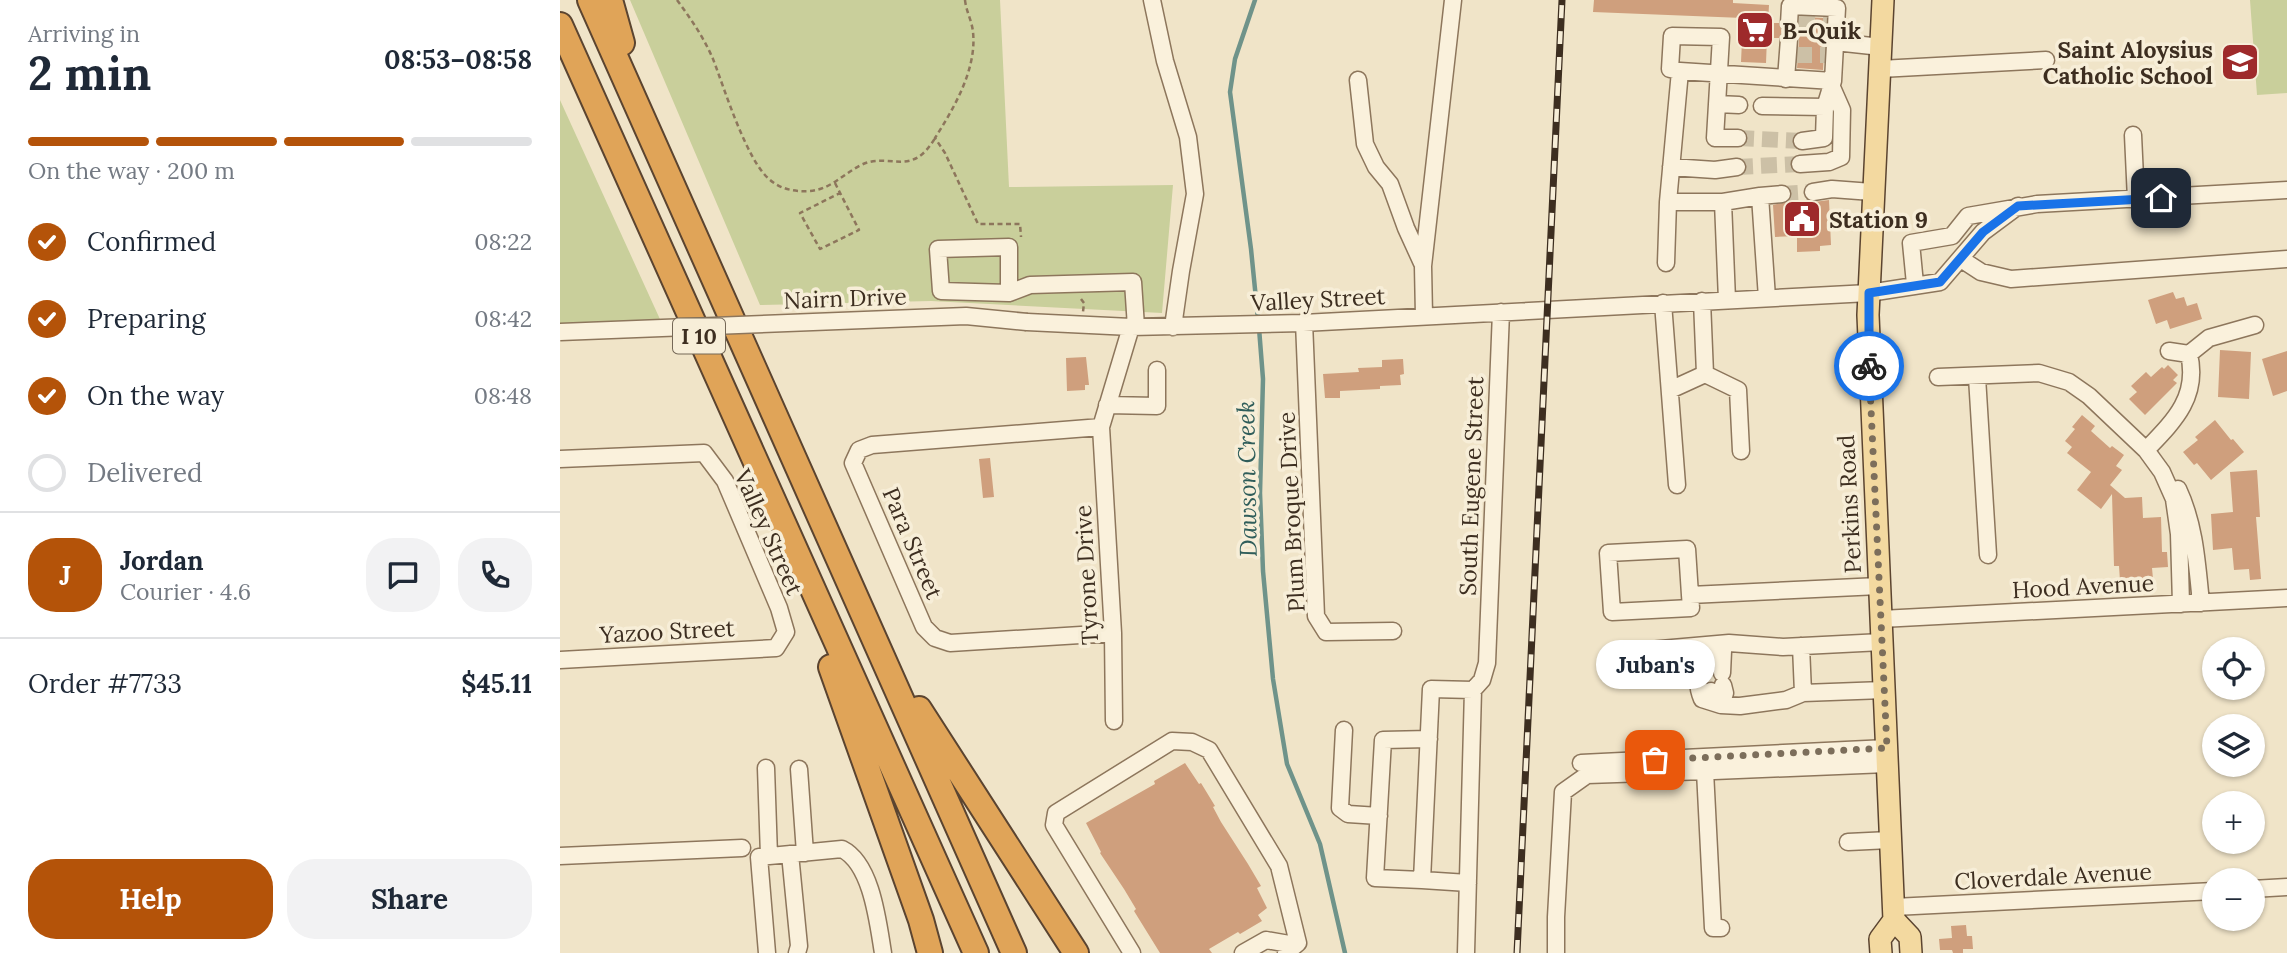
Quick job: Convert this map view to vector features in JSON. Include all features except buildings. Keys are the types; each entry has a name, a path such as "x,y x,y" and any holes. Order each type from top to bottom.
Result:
{"highway":[{"name":"I 10","path":"590,0 1014,953"},
{"path":"610,0 644,122"},
{"name":"I 10","path":"560,25 976,953"},
{"path":"877,646 1076,953"},
{"path":"838,647 830,668 921,920 930,953"}],"main road":[{"name":"Perkins Road","path":"1881,953 1880,939 1894,914 1869,379 1869,293 1883,0"},
{"name":"Perkins Road","path":"1894,914 1910,937 1910,953"}],"street":[{"path":"1152,0 1165,61 1188,137 1195,194 1173,327"},
{"path":"1424,316 1423,266 1453,0"},
{"path":"1786,79 1792,34 1790,6 1837,8 1833,21 1832,83 1825,107 1824,138 1802,141"},
{"path":"1738,138 1715,138 1719,75 1721,37 1672,36 1670,69 1719,75 1832,83"},
{"path":"1832,51 1881,47"},
{"path":"1880,69 2046,60"},
{"path":"1666,263 1668,202 1680,71"},
{"path":"1358,80 1365,144 1376,167 1390,184 1423,266"},
{"path":"1800,164 1829,162 1841,158 1842,110 1832,83"},
{"path":"1717,104 1739,105"},
{"path":"1762,106 1825,107"},
{"path":"2133,135 2136,199"},
{"path":"1671,167 1715,170 1737,167"},
{"path":"1915,284 1911,243 1952,236 1968,216 2018,206 2287,190"},
{"path":"1814,192 1872,192"},
{"path":"1668,202 1723,202 1782,194"},
{"path":"1760,196 1767,298"},
{"path":"1723,202 1727,300"},
{"name":"Valley Street","path":"1133,327 1304,323 1869,293 1940,282 1983,232 2018,206"},
{"path":"1009,293 1009,247 938,248 941,291 1009,293 1030,285 1133,282 1133,327 1101,427"},
{"path":"1961,259 1982,272 2011,279 2287,259"},
{"path":"1702,301 1705,374"},
{"path":"1663,303 1677,485"},
{"name":"South Eugene Street","path":"1473,690 1482,680 1487,663 1501,312"},
{"name":"Nairn Drive","path":"560,332 966,316 1133,327"},
{"name":"Plum Broque Drive","path":"1304,323 1316,616 1326,632 1393,631"},
{"path":"2169,351 2189,354 2209,338 2255,325"},
{"path":"2146,450 2173,422 2189,392 2193,369 2189,354"},
{"path":"1107,405 1157,406 1157,370"},
{"path":"1938,377 2039,373 2069,382 2090,396 2146,450 2179,490 2196,548 2201,603"},
{"path":"1670,390 1705,374"},
{"path":"1705,374 1738,390 1741,451"},
{"path":"1977,377 1988,555"},
{"name":"Para Street","path":"1101,427 872,445 859,450 853,463 924,627 935,638 950,643 1113,633"},
{"name":"Tyrone Drive","path":"1101,427 1113,633 1114,721"},
{"name":"Valley Street","path":"560,459 704,453 725,481 779,607 786,632 776,648"},
{"path":"2162,471 2174,499 2179,534 2181,604"},
{"path":"1687,550 1690,595 1691,608 1612,612 1608,553 1687,550"},
{"path":"1690,595 1880,586"},
{"name":"Hood Avenue","path":"1881,619 2287,598"},
{"path":"1638,651 1882,642"},
{"path":"1801,646 1803,693"},
{"path":"1721,705 1714,701 1716,681 1712,667 1726,647"},
{"path":"1726,647 1708,659 1699,672 1699,693 1702,699 1721,705 1740,706 1786,700 1803,693 1884,690"},
{"name":"Yazoo Street","path":"560,660 776,648"},
{"path":"1422,880 1431,689 1473,690 1466,953"},
{"path":"1344,730 1340,808 1348,814 1379,816"},
{"path":"1429,739 1383,740 1375,878 1468,883"},
{"path":"1132,953 1054,825 1056,813 1172,741 1192,741 1209,750 1279,866 1298,943 1290,949 1266,940 1243,953"},
{"path":"1581,763 1887,756"},
{"path":"1714,771 1887,756"},
{"path":"766,768 769,856"},
{"path":"797,953 799,769"},
{"path":"1556,953 1563,792 1587,775 1705,771 1713,928 1721,928"},
{"path":"1849,842 1891,840"},
{"path":"560,856 742,848"},
{"path":"767,953 759,857 842,849 852,854 871,892 883,953"},
{"path":"2265,888 2287,887"},
{"name":"Cloverdale Avenue","path":"1894,914 2202,892"}],"path":[{"path":"677,0 696,26 712,57 741,131 768,178 784,189 811,191 835,183 861,165 877,160 904,163 930,148 961,91 972,62 973,32 964,1"},
{"path":"935,138 945,153 978,224 1020,224 1022,248"},
{"path":"835,183 859,230 820,249 800,213 840,193"},
{"path":"1079,298 1084,303 1083,312"}],"green space":[{"path":"630,0 1000,0 1009,187 1173,185 1162,313 931,301 760,305"},
{"path":"2250,0 2287,0 2287,93 2257,95"},
{"path":"560,100 664,328 560,333"}],"waterway":[{"name":"Dawson Creek","path":"1255,0 1235,59 1230,92 1258,319"},
{"name":"Dawson Creek","path":"1259,328 1263,379 1260,493 1263,571 1273,679 1287,764 1320,844 1345,953"}],"tunnel":[{"path":"1799,19 1831,21"},
{"path":"1796,55 1829,55"},
{"path":"1738,138 1802,141"},
{"path":"1737,167 1800,164"},
{"path":"1782,194 1813,192"}],"railway":[{"path":"1517,953 1562,0"}],"way so far":[{"path":"1655,760 1887,748 1869,366"}],"place":[{"name":"B-Quik","path":"1755,30"},
{"name":"Saint Aloysius Catholic School","path":"2240,62"},
{"name":"Station 9","path":"1802,219"},
{"name":"Juban's","path":"1655,760"}],"route":[{"path":"1869,366 1869,293 1940,282 1983,232 2018,206 2161,198"}]}
